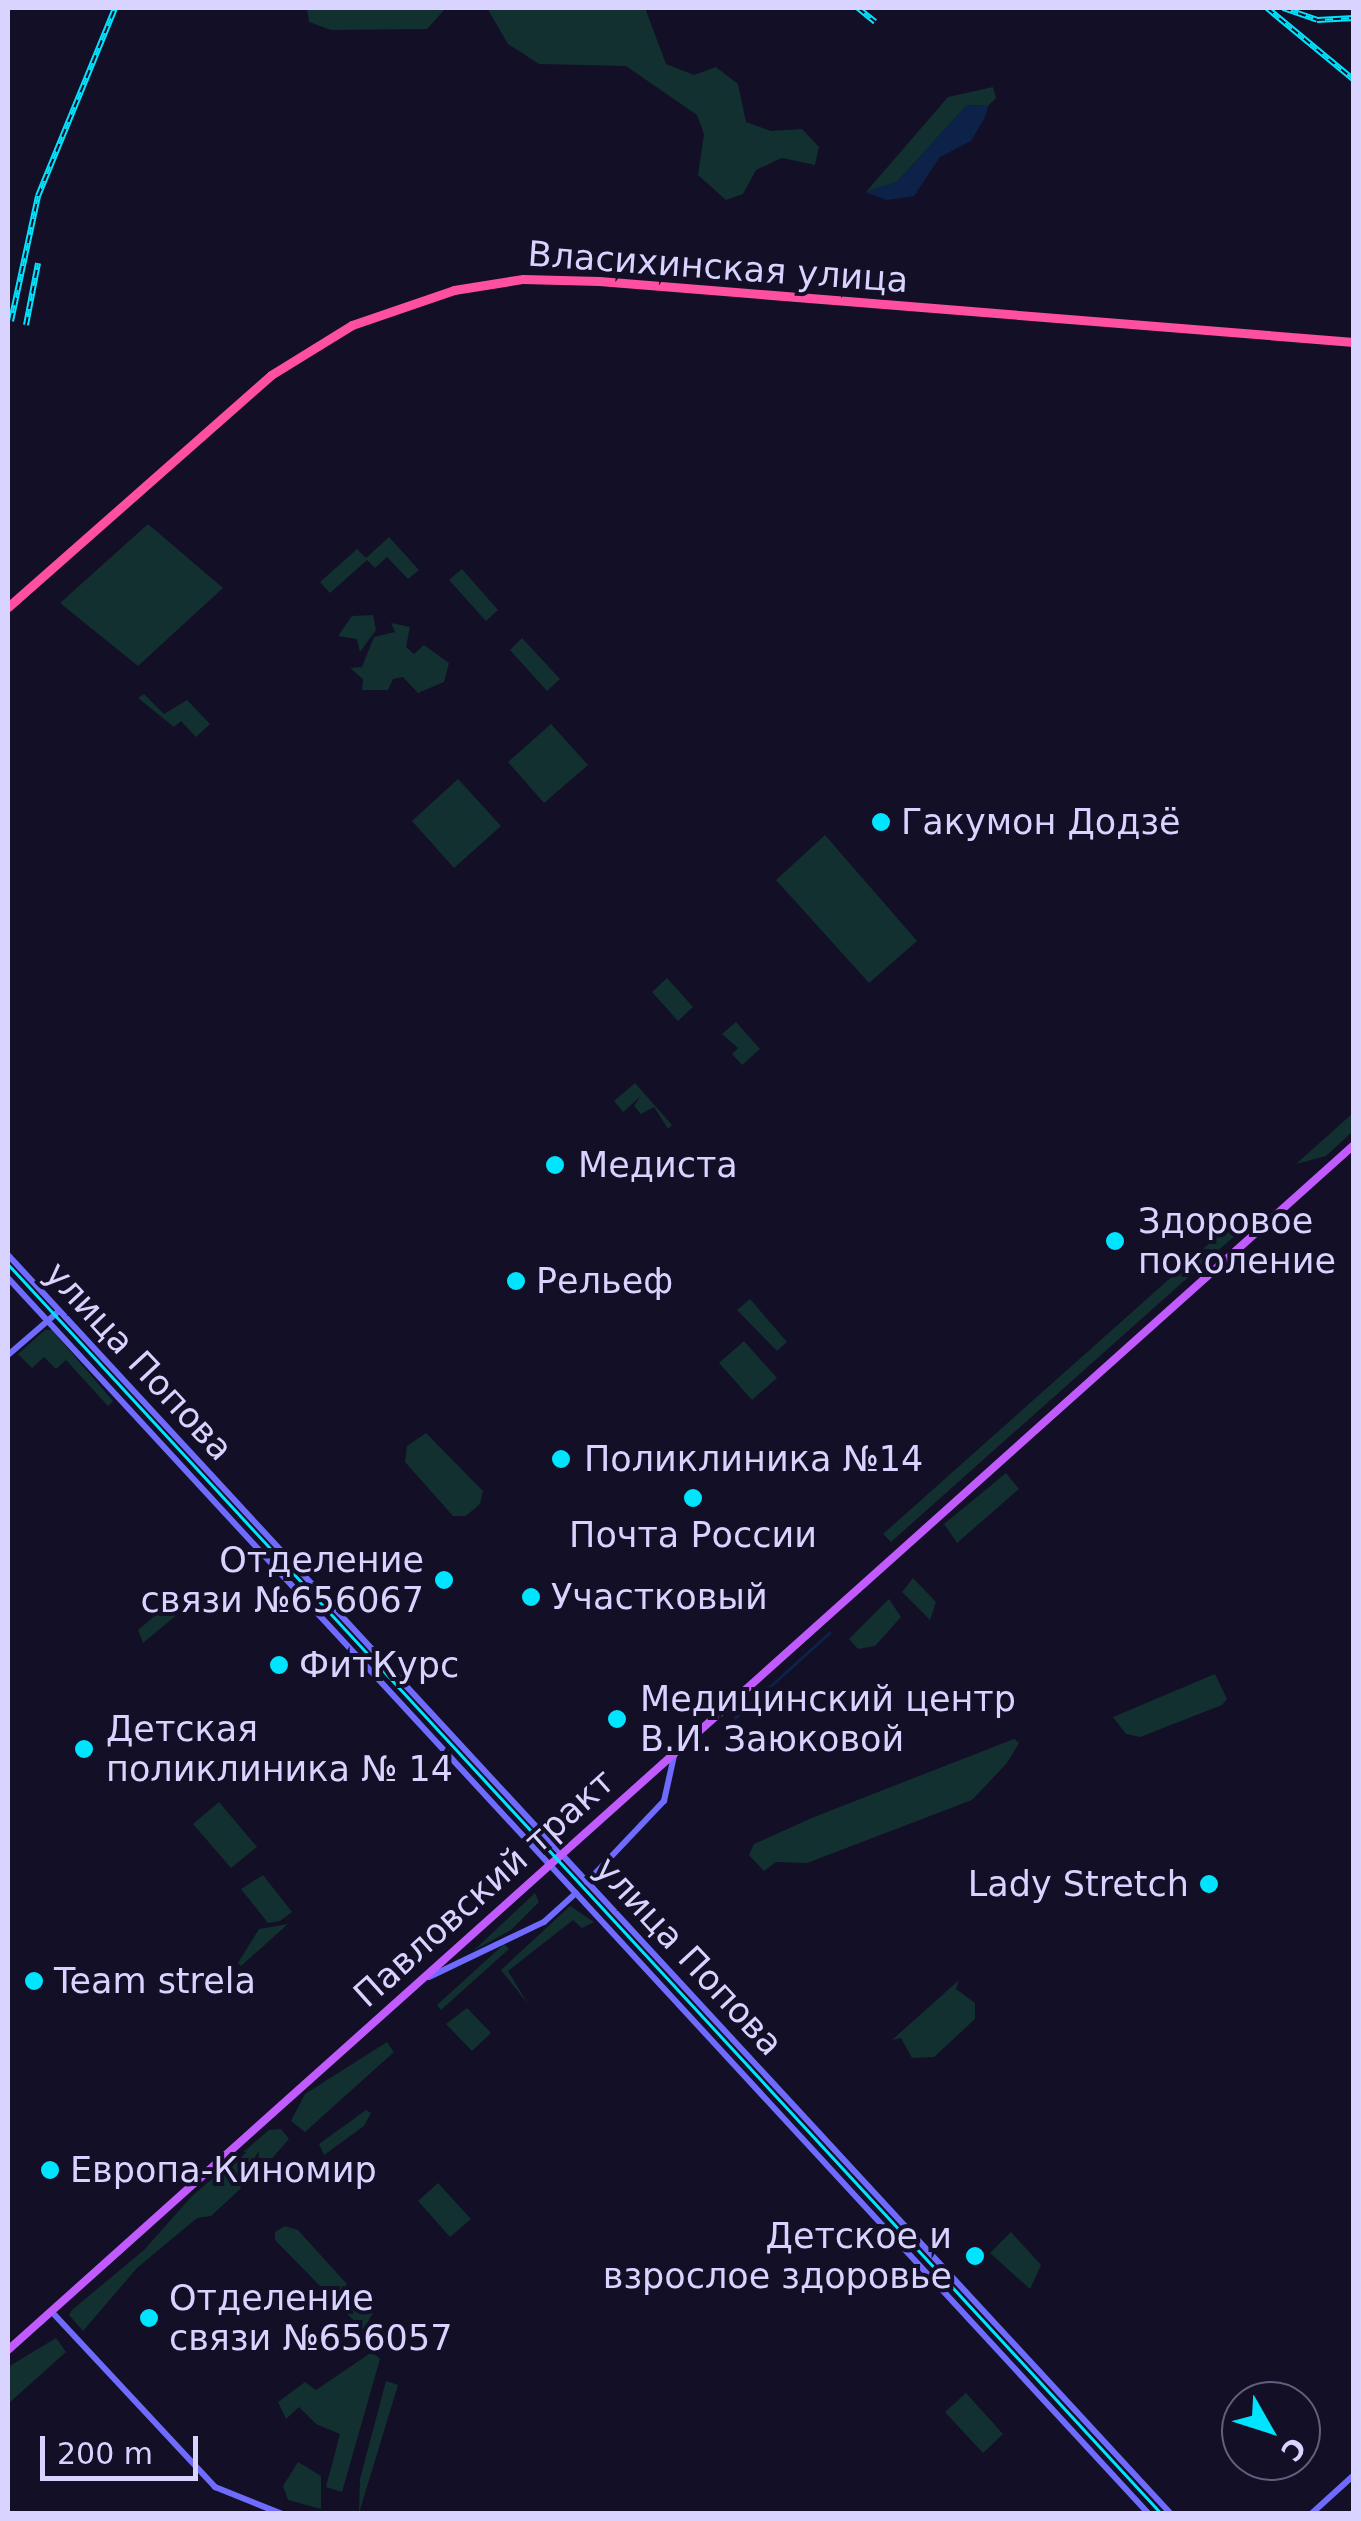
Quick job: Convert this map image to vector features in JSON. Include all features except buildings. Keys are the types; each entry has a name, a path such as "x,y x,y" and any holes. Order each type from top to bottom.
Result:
{"highway":[{"name":"Власихинская улица","path":"8,607 271,375 352,325 454,290 523,280 599,280 1354,342"}],"main road":[{"name":"Павловский тракт","path":"8,2350 1354,1145"},
{"name":"улица Попова","path":"8,1255 1171,2514"},
{"path":"17,1288 28,1277"},
{"name":"улица Попова","path":"8,1278 1149,2514"},
{"path":"8,1356 59,1311"},
{"path":"427,1732 438,1722"},
{"path":"587,1882 664,1801 674,1754"},
{"path":"416,1985 544,1922 576,1893"},
{"path":"664,1988 675,1978"},
{"path":"52,2310 215,2487 282,2514"},
{"path":"1311,2514 1354,2474"}],"green space":[{"path":"307,8 446,8 427,29 331,30 309,22"},
{"path":"487,8 645,8 666,64 694,75 716,67 738,84 746,122 771,131 802,129 819,147 815,165 782,158 756,170 743,194 726,200 698,175 704,134 697,115 626,66 539,64 508,44"},
{"path":"993,87 996,98 988,106 967,105 897,182 866,192 948,97"},
{"path":"148,524 223,588 138,666 60,603"},
{"path":"389,537 419,570 408,579 387,557 375,568 367,560 330,593 320,582 357,549 366,558"},
{"path":"462,569 498,610 486,621 449,580"},
{"path":"373,615 376,630 360,652 357,639 338,636 352,616"},
{"path":"391,623 410,627 406,647 414,654 424,645 449,663 444,682 418,693 403,677 393,679 388,690 362,690 363,679 350,668 362,667 374,637 395,632"},
{"path":"522,638 560,679 547,691 510,650"},
{"path":"144,694 164,714 187,700 210,724 196,737 181,721 174,727 138,698"},
{"path":"551,724 588,765 544,803 508,762"},
{"path":"458,779 501,826 454,868 412,821"},
{"path":"825,835 917,941 869,983 776,880"},
{"path":"667,978 693,1007 678,1021 652,992"},
{"path":"736,1022 760,1049 742,1065 732,1054 738,1048 722,1034"},
{"path":"635,1083 672,1125 668,1129 654,1107 641,1114 634,1106 640,1097 623,1112 614,1101"},
{"path":"1353,1113 1353,1131 1326,1156 1296,1164"},
{"path":"1231,1224 1239,1232 891,1542 883,1534"},
{"path":"750,1299 787,1342 777,1351 737,1310"},
{"path":"45,1330 52,1330 113,1401 108,1406 66,1360 56,1369 44,1357 32,1368 18,1354"},
{"path":"744,1341 777,1378 752,1400 719,1363"},
{"path":"426,1433 483,1491 480,1504 466,1516 453,1516 405,1462 407,1446"},
{"path":"1006,1473 1019,1489 957,1543 944,1524"},
{"path":"913,1578 936,1602 930,1620 902,1592"},
{"path":"182,1593 191,1603 143,1643 138,1630"},
{"path":"889,1599 901,1617 875,1646 858,1649 849,1639"},
{"path":"1215,1674 1227,1699 1222,1705 1140,1737 1126,1734 1113,1717"},
{"path":"1014,1739 1019,1743 1007,1763 972,1800 807,1863 776,1862 764,1871 749,1855 754,1844 814,1817"},
{"path":"219,1802 257,1847 231,1868 193,1824"},
{"path":"263,1875 292,1912 280,1921 268,1923 241,1889"},
{"path":"535,1893 539,1902 511,1930 473,1951"},
{"path":"570,1906 594,1922 582,1928 573,1920 508,1971 528,2004 501,1970"},
{"path":"288,1924 241,1966 238,1963 259,1929"},
{"path":"504,1944 509,1949 441,2010 437,2005"},
{"path":"959,1980 956,1989 975,2003 975,2019 934,2057 912,2058 901,2038 892,2040"},
{"path":"467,2008 491,2033 472,2051 446,2024"},
{"path":"387,2042 394,2052 305,2132 291,2121 305,2094"},
{"path":"366,2110 371,2113 364,2126 324,2155 319,2144"},
{"path":"281,2129 289,2139 268,2163 211,2216 197,2218 137,2268 83,2331 69,2315 72,2310 144,2250 192,2196 269,2130"},
{"path":"438,2183 471,2219 450,2237 418,2201"},
{"path":"285,2226 298,2230 373,2313 363,2330 275,2240 275,2232"},
{"path":"1011,2232 1041,2265 1030,2289 990,2253"},
{"path":"56,2338 66,2352 8,2404 8,2367"},
{"path":"372,2352 380,2359 342,2492 326,2487 340,2434 316,2424 299,2407 286,2419 278,2402 305,2382 316,2390"},
{"path":"386,2381 398,2385 359,2513 360,2479"},
{"path":"966,2393 1003,2434 983,2453 945,2412"},
{"path":"298,2462 321,2476 321,2509 288,2500 283,2486"}],"water":[{"path":"967,105 988,106 985,117 971,141 940,157 914,196 887,200 865,192 897,182"}],"waterway":[{"path":"735,1718 829,1633"}],"tram line":[{"path":"8,1264 1162,2514"}],"railway":[{"path":"11,321 38,196 115,8"},
{"path":"858,8 875,22"},
{"path":"1267,8 1354,80"},
{"path":"1283,8 1317,20 1354,18"},
{"path":"26,325 38,263"}],"place":[{"name":"Гакумон Додзё","path":"881,822"},
{"name":"Медиста","path":"555,1165"},
{"name":"Здоровое поколение","path":"1115,1241"},
{"name":"Рельеф","path":"516,1281"},
{"name":"Поликлиника №14","path":"561,1459"},
{"name":"Почта России","path":"693,1498"},
{"name":"Отделение связи №656067","path":"444,1580"},
{"name":"Участковый","path":"531,1597"},
{"name":"ФитКурс","path":"279,1665"},
{"name":"Медицинский центр В.И. Заюковой","path":"617,1719"},
{"name":"Детская поликлиника № 14","path":"84,1749"},
{"name":"Lady Stretch","path":"1209,1884"},
{"name":"Team strela","path":"34,1981"},
{"name":"Европа-Киномир","path":"50,2170"},
{"name":"Детское и взрослое здоровье","path":"975,2256"},
{"name":"Отделение связи №656057","path":"149,2318"}]}
